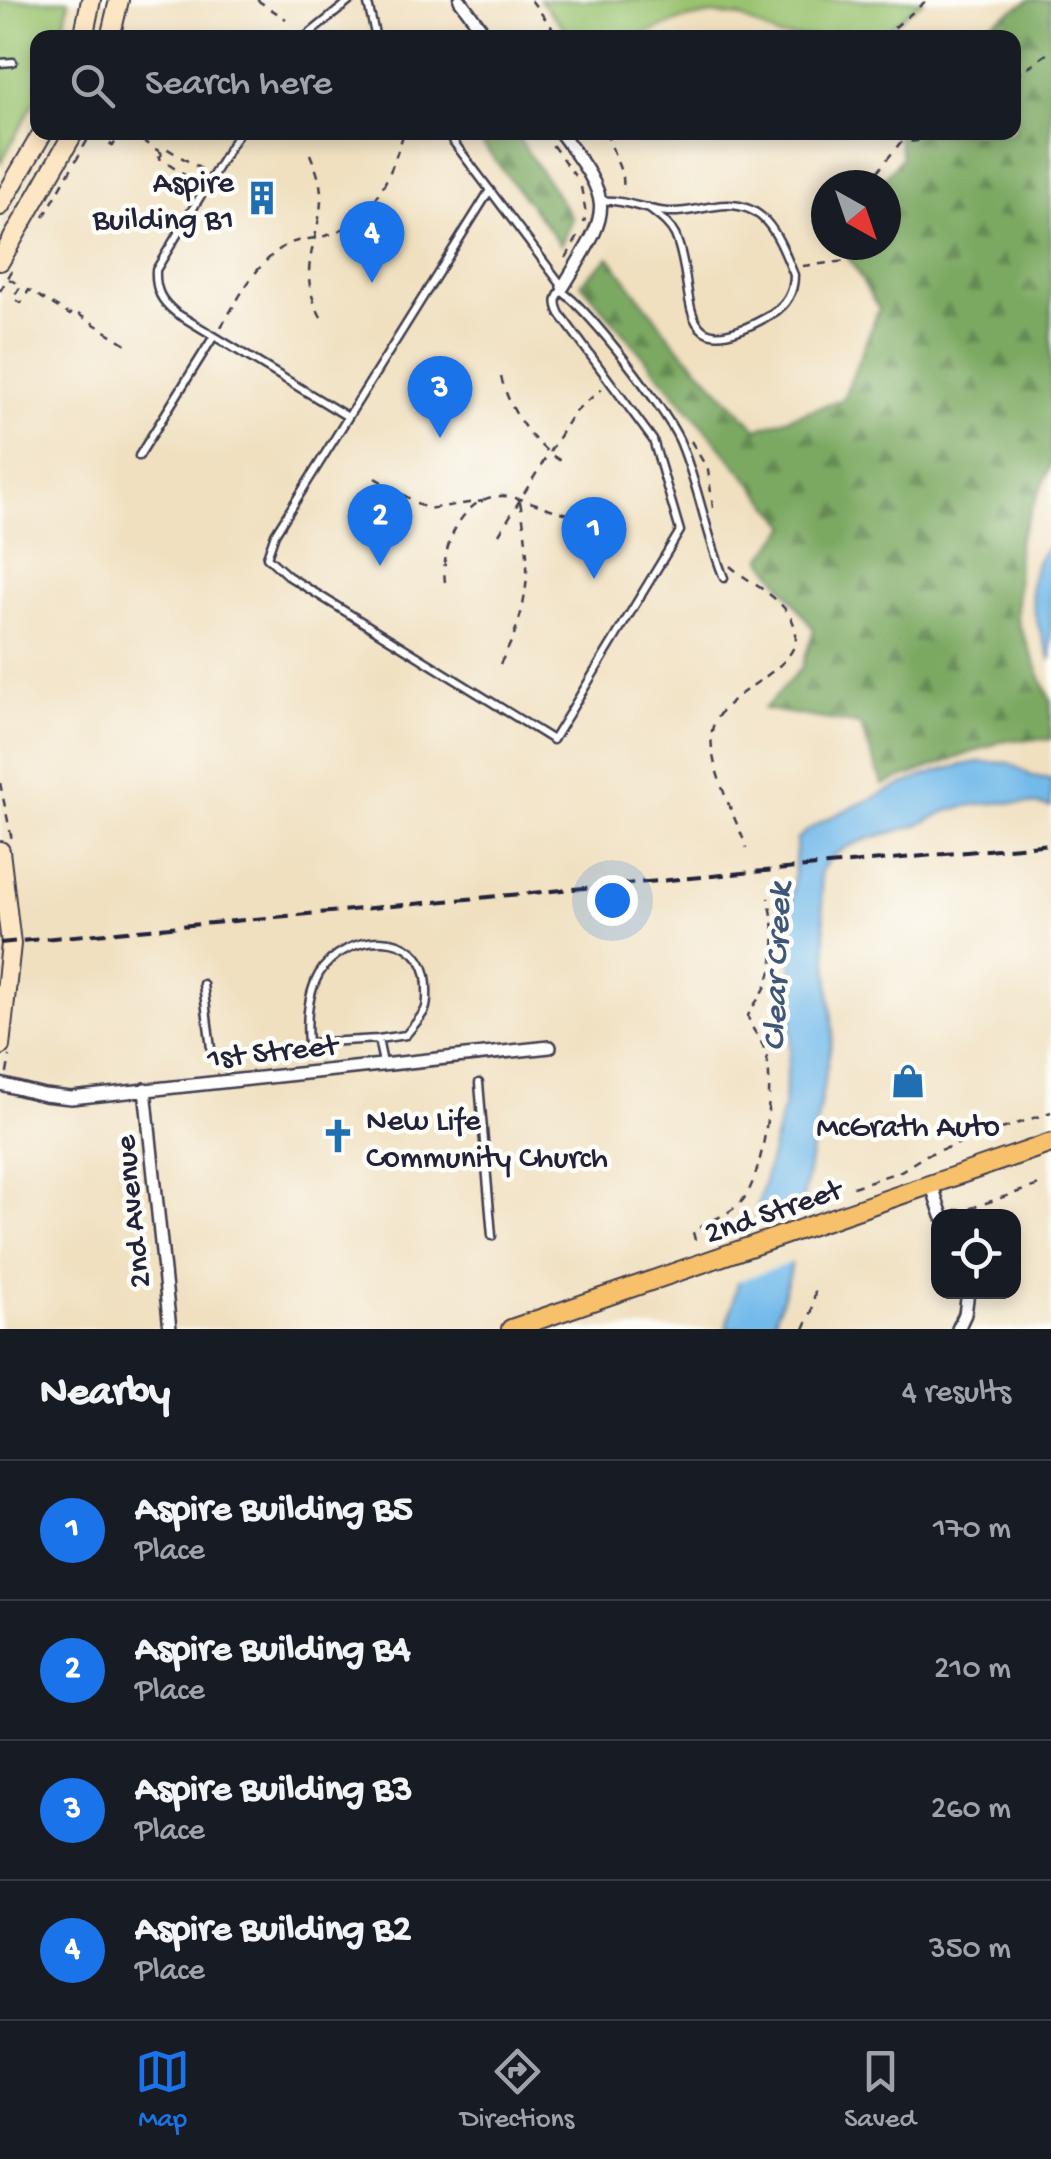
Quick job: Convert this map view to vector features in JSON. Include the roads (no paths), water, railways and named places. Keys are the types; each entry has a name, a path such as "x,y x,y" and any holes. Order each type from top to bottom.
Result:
{"main road":[{"path":"85,30 91,0"},
{"path":"112,30 118,0"},
{"path":"0,206 38,140"},
{"path":"4,270 70,140"},
{"path":"0,850 11,944 0,1046"},
{"name":"2nd Street","path":"511,1329 1051,1144"}],"street":[{"path":"460,0 482,30"},
{"path":"562,289 601,219 594,178 566,140"},
{"name":"1st Street","path":"0,1084 44,1096 71,1098 550,1047"},
{"name":"2nd Avenue","path":"145,1090 170,1329"},
{"path":"932,1186 946,1209"},
{"path":"958,1329 966,1314 967,1299"}],"lane":[{"path":"314,30 351,0"},
{"path":"367,0 374,30"},
{"path":"0,63 12,62"},
{"path":"234,140 163,258 155,281 165,304 348,418"},
{"path":"452,140 562,289 582,308 674,428 710,546 724,578"},
{"path":"490,190 268,546 266,556 553,740 680,531 653,440 560,314 556,295 562,289"},
{"path":"601,202 625,201 674,212 721,204 752,208 765,219 790,265 794,284 790,296 774,313 730,332 704,330 690,314 674,231 648,208"},
{"path":"138,456 214,336"},
{"path":"391,942 412,948 424,962 426,1008 406,1035 378,1039 308,1043 310,996 320,973 337,953 355,944 391,942"},
{"path":"203,984 212,1057"},
{"path":"378,1039 383,1064"},
{"path":"479,1082 492,1236"}],"water":[{"path":"1051,544 1051,661 1035,615 1031,585 1040,557"},
{"path":"978,762 1009,763 1032,776 1051,779 1051,807 1001,803 950,810 848,847 827,862 820,873 833,1033 789,1276 772,1329 726,1329 783,1108 791,1038 792,898 797,839 825,820 909,782"}],"railway":[{"path":"0,943 1051,844"}],"place":[{"name":"Aspire Building B1","path":"262,198"},
{"name":"Aspire Building B2","path":"372,283"},
{"name":"Aspire Building B3","path":"440,438"},
{"name":"Aspire Building B4","path":"380,566"},
{"name":"Aspire Building B5","path":"594,579"},
{"name":"McGrath Auto","path":"908,1081"},
{"name":"New Life Community Church","path":"338,1136"}],"water label":[{"name":"Clear Creek","path":"774,967"}]}
